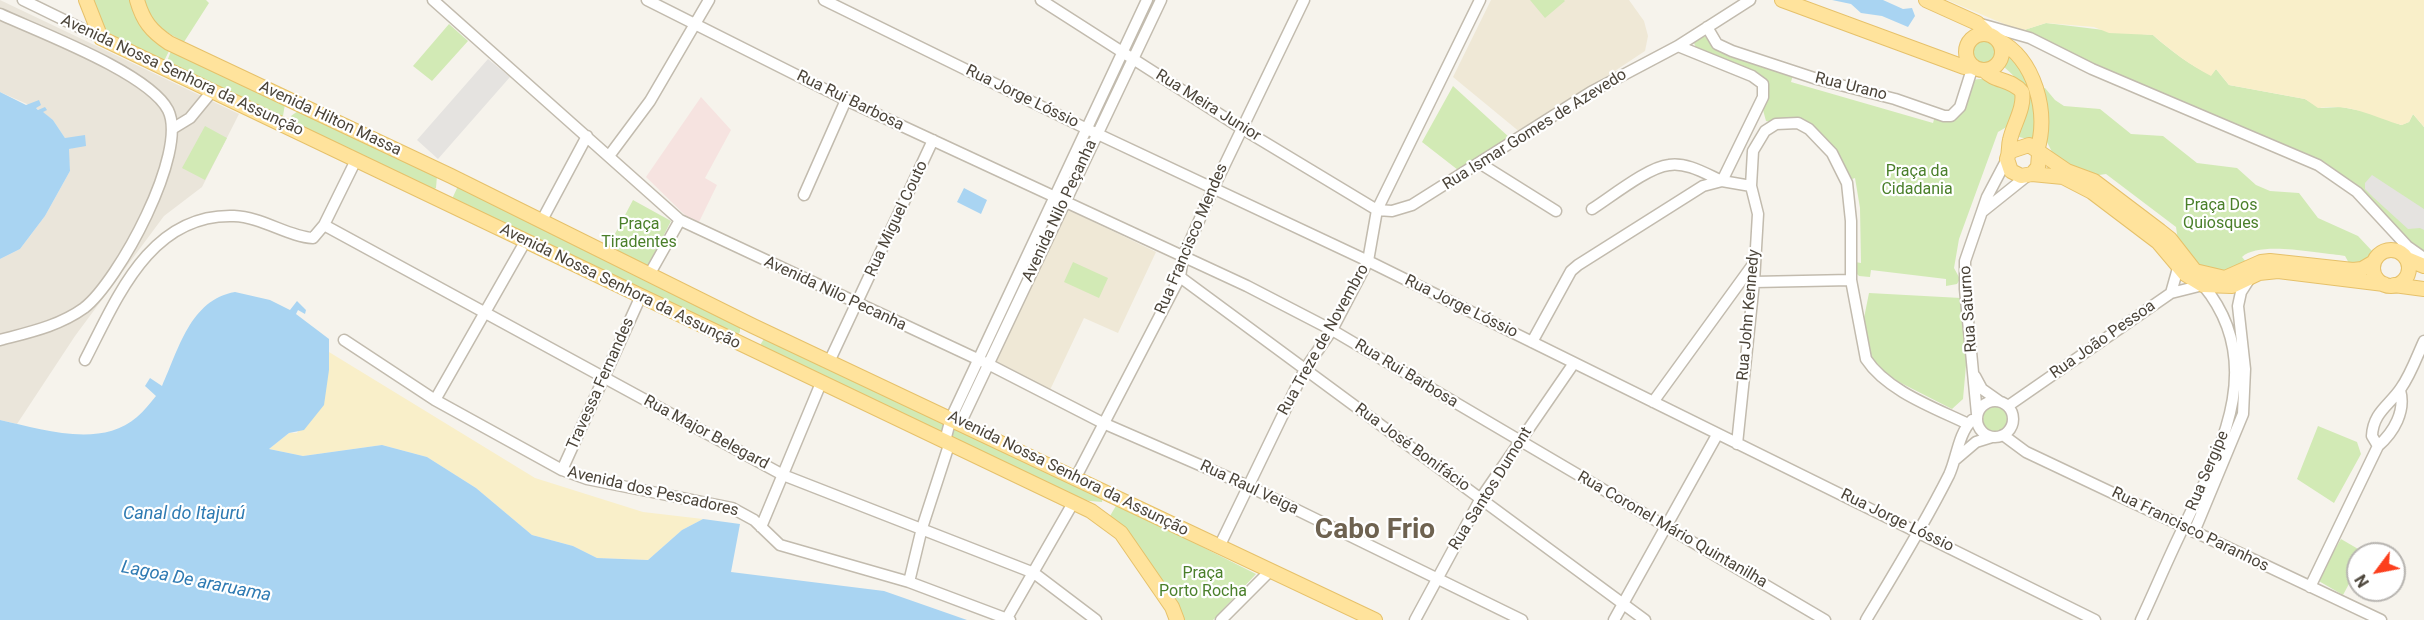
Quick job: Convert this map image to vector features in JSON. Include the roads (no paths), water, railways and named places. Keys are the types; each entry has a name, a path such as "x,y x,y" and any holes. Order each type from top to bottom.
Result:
{"main road":[{"path":"85,0 101,38"},
{"name":"Avenida Hilton Massa","path":"137,0 142,18 152,32 169,43 458,180 541,222"},
{"path":"1782,0 1964,68 1979,68 1999,62 2002,51 1993,37"},
{"path":"1926,0 1977,23 2019,55 2034,82 2039,104 2038,167 2030,175"},
{"path":"1993,37 1977,35 1967,46 1967,57 1991,76 2014,85 2022,92 2022,101 2009,143 2009,155 2016,174 2062,177 2092,192 2158,242 2178,268 2203,285 2232,286 2259,273 2278,271 2424,290"},
{"name":"Avenida Nossa Senhora da Assunção","path":"101,38 284,123 640,298 1091,511 1121,533 1172,607 1177,620"},
{"path":"284,123 293,101"},
{"path":"2009,155 2029,146 2094,182 2170,239 2185,262 2205,276 2225,278 2261,262 2270,261 2362,269 2374,262 2379,254 2392,249 2424,266"},
{"path":"447,203 458,180"},
{"name":"Avenida Nossa Senhora da Assunção","path":"541,222 753,326 1373,619"},
{"path":"2389,285 2406,278 2409,268 2407,259"},
{"path":"2374,262 2375,275 2389,285"},
{"path":"745,347 752,337 753,326"},
{"path":"1022,477 1021,463 1031,457"},
{"path":"1091,511 1106,506 1106,492"}],"street":[{"name":"Avenida Nossa Senhora da Assunção","path":"23,0 101,38"},
{"name":"Avenida Nilo Pecanha","path":"433,0 680,220 982,362 1104,423"},
{"name":"Rua Rui Barbosa","path":"647,0 846,100 1184,257 1332,330 1519,440"},
{"path":"609,156 650,101 709,0"},
{"name":"Rua Jorge Lóssio","path":"824,0 1092,131 1368,261 1717,435 1920,531 2095,620"},
{"name":"Rua Meira Junior","path":"1041,0 1241,128 1377,210"},
{"name":"Avenida Nilo Peçanha","path":"1092,131 1122,51 1147,0"},
{"name":"Avenida Nilo Peçanha","path":"956,420 1092,131 1161,0"},
{"name":"Rua Francisco Mendes","path":"1076,477 1179,277 1184,257 1213,189 1304,0"},
{"name":"Rua Treze de Novembro","path":"1219,547 1305,369 1332,330 1368,261 1377,210 1480,0"},
{"name":"Rua Ismar Gomes de Azevedo","path":"1377,210 1403,210 1481,164 1592,92 1678,46 1750,0"},
{"path":"0,14 122,71 158,97 168,110 172,129 168,161 155,202 102,290 86,307 63,321 0,340"},
{"path":"1977,23 2030,38 2092,69 2318,165 2357,192 2401,241 2424,258"},
{"name":"Rua Urano","path":"1707,27 1717,44 1732,51 1817,79 1895,99 1944,116 1951,116 1960,108 1979,68"},
{"path":"1532,342 1571,271 1578,265 1703,186 1722,181 1763,98 1763,84 1752,76 1678,46"},
{"path":"172,129 190,118 213,90"},
{"path":"804,195 846,100"},
{"path":"1592,209 1652,172 1668,165 1695,169 1722,181 1751,186 1753,152 1765,131 1788,122 1798,123 1809,129 1832,153 1847,183 1851,220 1851,280 1863,350 1872,368 1903,391 1974,418 1979,428 1998,436"},
{"path":"541,222 587,136"},
{"name":"Rua Miguel Couto","path":"829,362 933,140"},
{"name":"Rua Saturno","path":"1974,418 1974,373 1965,289 1965,261 1987,197 2009,155"},
{"path":"85,360 128,278 157,243 173,232 211,218 234,216 265,222 305,238 318,235 356,160"},
{"path":"1481,164 1556,211"},
{"path":"1982,212 2030,175"},
{"name":"Rua John Kennedy","path":"1737,444 1754,282 1758,214 1751,186"},
{"path":"649,274 680,220"},
{"name":"Rua Major Belegard","path":"324,225 783,475 1034,573 1096,620"},
{"path":"435,400 525,242"},
{"path":"1653,402 1754,262"},
{"path":"2171,293 2178,268"},
{"name":"Rua José Bonifácio","path":"1179,277 1645,620"},
{"name":"Rua Sergipe","path":"2194,532 2243,414 2245,369 2238,306 2241,292 2250,278"},
{"path":"1754,282 1851,280"},
{"name":"Rua João Pessoa","path":"2004,404 2171,293 2203,285"},
{"name":"Rua Sergipe","path":"2141,620 2213,465 2228,427 2235,392 2234,352 2223,311 2203,285"},
{"name":"Travessa Fernandes","path":"562,470 640,298"},
{"name":"Avenida dos Pescadores","path":"344,340 435,400 562,470 607,483 732,508 745,513 780,545 909,582 1009,619"},
{"path":"2378,446 2372,436 2374,426 2390,399 2400,390 2424,341"},
{"name":"Rua Santos Dumont","path":"1415,620 1481,498 1574,363"},
{"name":"Rua Saturno","path":"1974,373 1982,389 2004,404"},
{"path":"761,527 821,383"},
{"path":"2310,587 2378,446 2388,436 2402,409 2400,390"},
{"path":"1866,620 1920,531 1956,459 1960,442 1974,418 1986,403 2004,404 2013,422 1998,436 1976,442 1956,459"},
{"path":"2230,412 2243,414"},
{"path":"909,582 922,528 949,445 946,437 956,420"},
{"name":"Rua Raul Veiga","path":"1104,423 1248,486 1522,620"},
{"path":"1614,620 1717,435"},
{"name":"Rua Francisco Paranhos","path":"1998,436 2026,452 2381,620"},
{"name":"Rua Coronel Mário Quintanilha","path":"1519,440 1825,620"},
{"path":"1009,619 1073,503"},
{"path":"1229,617 1269,571"}],"water":[{"path":"1832,0 1883,0 1903,9 1912,8 1915,16 1908,27 1882,16 1861,13 1851,4"},
{"path":"0,92 26,105 39,100 41,105 36,108 38,110 45,107 47,110 43,112 53,120 65,138 85,135 86,146 69,149 70,171 45,216 20,249 0,259"},
{"path":"964,188 987,200 981,214 957,202"},
{"name":"Canal do Itajurú","path":"235,292 270,300 290,310 297,301 306,310 305,314 298,310 296,314 329,339 329,370 324,405 304,430 289,433 269,449 303,456 382,445 427,457 476,488 532,535 573,546 597,558 648,560 682,530 703,519 740,524 731,572 884,591 967,620 0,620 0,420 70,434 106,432 122,427 140,415 156,396 145,386 150,378 162,386 188,328 197,316 207,305"}],"district":[{"name":"Cabo Frio","path":"1375,531"}],"park label":[{"name":"Praça da Cidadania","path":"1917,181"},
{"name":"Praça Dos Quiosques","path":"2221,215"},
{"name":"Praça Tiradentes","path":"639,234"},
{"name":"Praça Porto Rocha","path":"1203,583"}],"water label":[{"name":"Lagoa De araruama","path":"196,582"}]}
